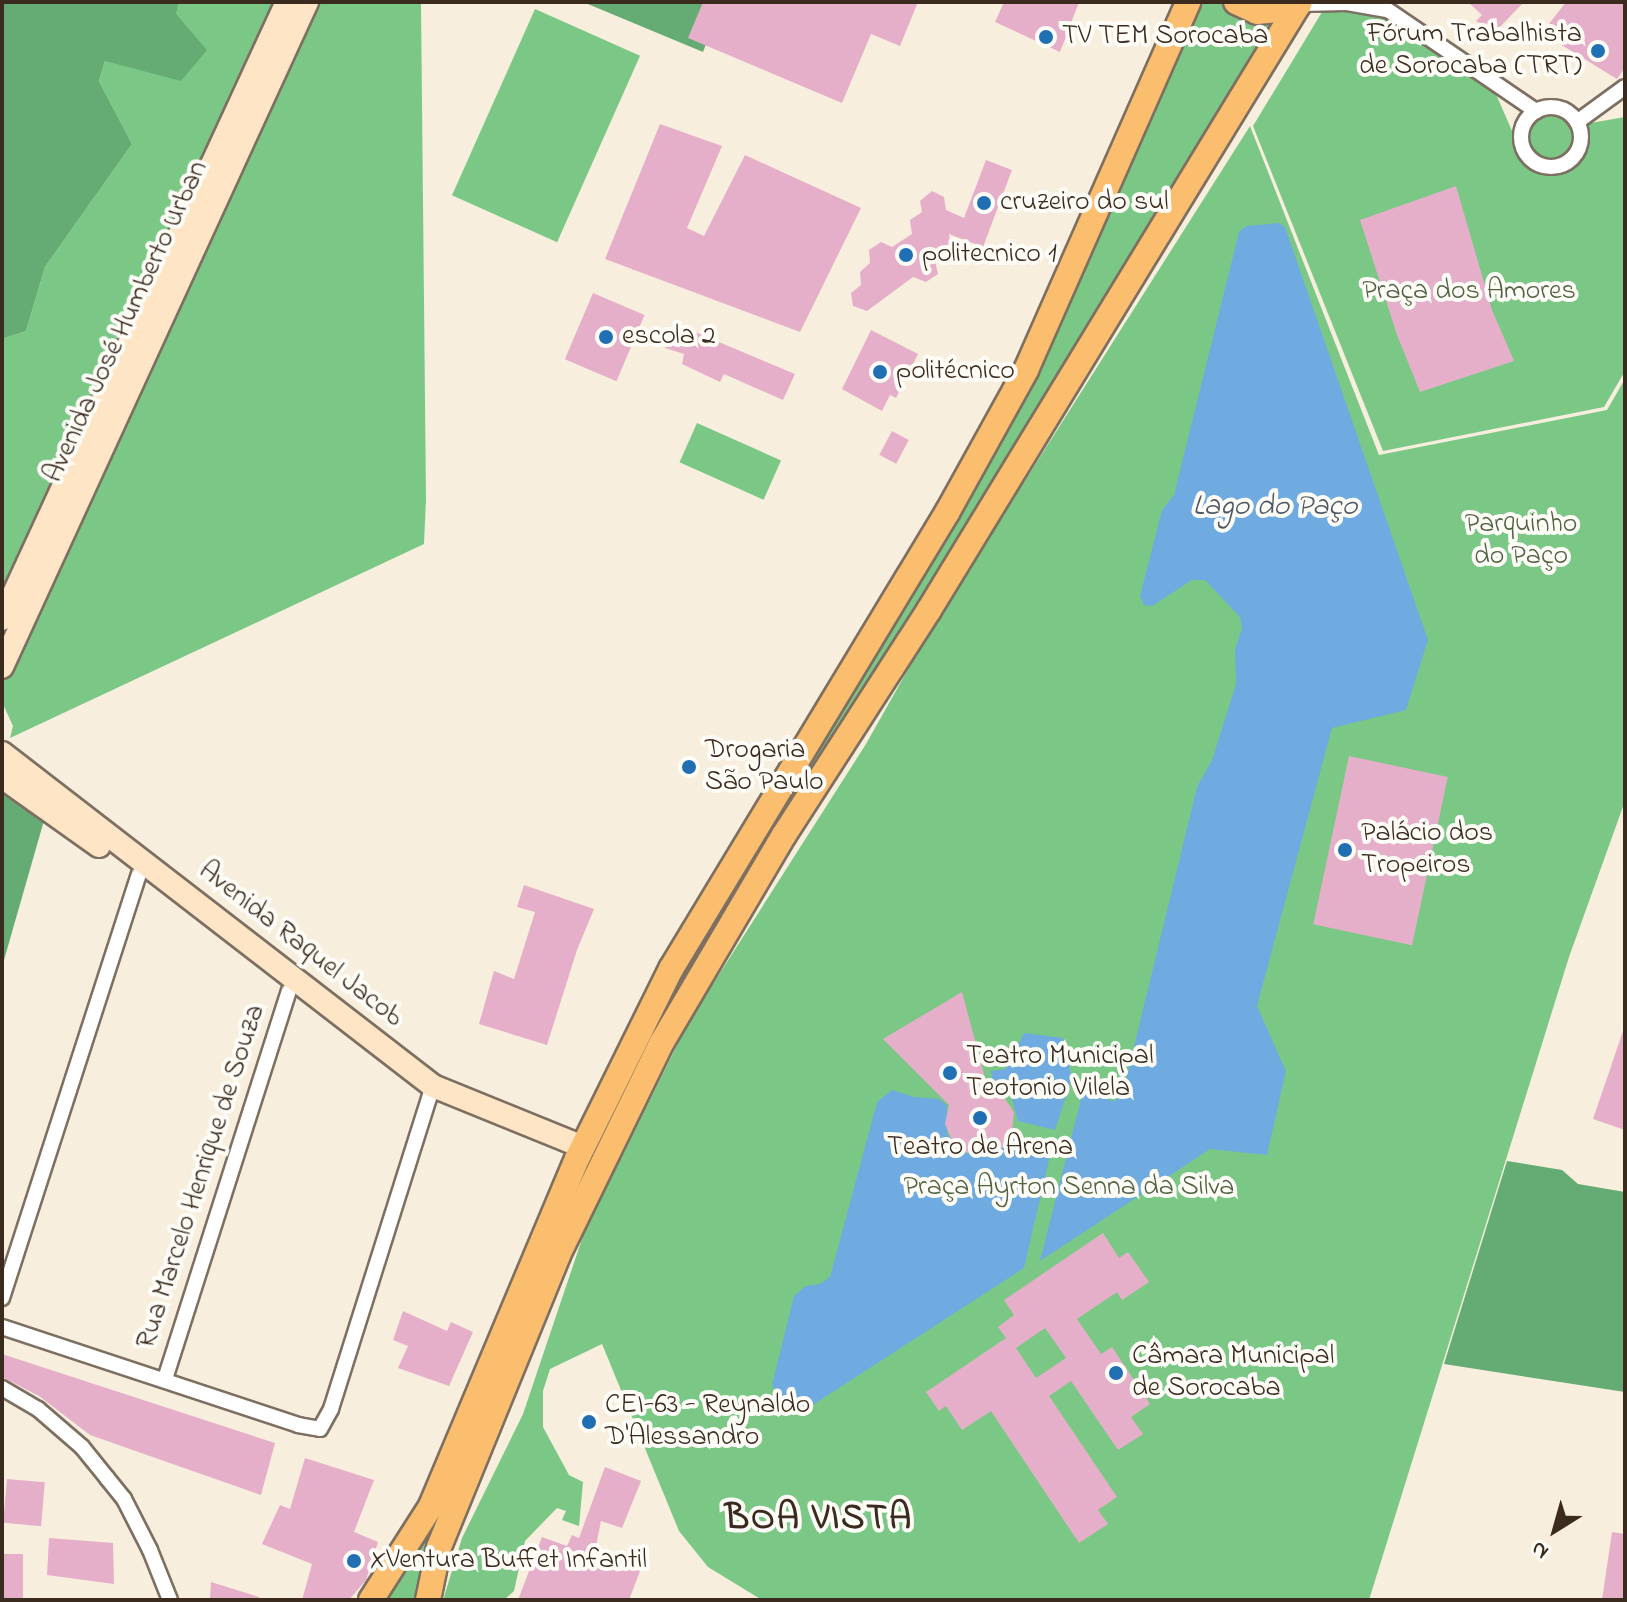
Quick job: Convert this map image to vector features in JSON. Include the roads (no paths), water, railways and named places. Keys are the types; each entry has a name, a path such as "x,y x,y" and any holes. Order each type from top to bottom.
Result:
{"main road":[{"path":"371,1600 431,1506 580,1153 688,936 903,587 1026,370 1188,2"},
{"path":"1236,2 1257,12 1281,10 1299,3"},
{"path":"428,1600 439,1547 558,1255 662,1042 769,859 929,610 1299,3"}],"street":[{"name":"Avenida José Humberto Urban","path":"2,619 287,2"},
{"name":"Avenida José Humberto Urban","path":"2,667 307,2"},
{"path":"1299,3 1380,6 1536,111"},
{"path":"1577,122 1625,87"},
{"path":"1545,107 1563,109 1577,122 1581,142 1572,160 1564,165 1543,167 1526,155 1520,136 1528,117 1536,111 1545,107"},
{"name":"Avenida Raquel Jacob","path":"2,753 430,1092"},
{"name":"Avenida Raquel Jacob","path":"2,777 430,1092 580,1153"},
{"path":"2,1298 139,875"},
{"name":"Rua Marcelo Henrique de Souza","path":"165,1379 289,991"},
{"path":"2,1327 298,1425 320,1429 326,1423 430,1092"},
{"path":"2,1388 38,1409 82,1447 124,1499 150,1550 170,1600"}],"water":[{"name":"Lago do Paço","path":"1279,223 1285,227 1428,640 1406,710 1332,728 1257,1006 1286,1071 1267,1155 1210,1149 1040,1261 1081,1099 1085,1093 1114,1101 1122,1096 1197,787 1212,760 1236,684 1235,649 1242,628 1240,617 1205,580 1192,580 1152,606 1144,605 1140,596 1162,510 1174,495 1239,232 1246,226"},
{"path":"1024,1033 1063,1038 1072,1078 1055,1130 1018,1121 1011,1095 993,1084 991,1071 1006,1069"},
{"path":"892,1090 914,1097 939,1099 947,1105 947,1134 963,1152 986,1157 997,1154 1013,1136 1052,1147 1024,1268 808,1408 802,1407 779,1398 772,1385 794,1296 806,1286 820,1284 830,1277 877,1102"}],"place":[{"name":"TV TEM Sorocaba","path":"1046,37"},
{"name":"Fórum Trabalhista de Sorocaba (TRT)","path":"1598,51"},
{"name":"cruzeiro do sul","path":"984,203"},
{"name":"politecnico 1","path":"906,255"},
{"name":"escola 2","path":"606,337"},
{"name":"politécnico","path":"880,372"},
{"name":"Drogaria São Paulo","path":"689,767"},
{"name":"Palácio dos Tropeiros","path":"1345,850"},
{"name":"Teatro Municipal Teotonio Vilela","path":"950,1073"},
{"name":"Teatro de Arena","path":"980,1118"},
{"name":"Câmara Municipal de Sorocaba","path":"1116,1373"},
{"name":"CEI-63 - Reynaldo D'Alessandro","path":"589,1422"},
{"name":"XVentura Buffet Infantil","path":"354,1561"}],"district":[{"name":"BOA VISTA","path":"819,1520"}],"park label":[{"name":"Praça dos Amores","path":"1469,292"},
{"name":"Parquinho do Paço","path":"1521,541"},
{"name":"Praça Ayrton Senna da Silva","path":"1069,1188"}]}
